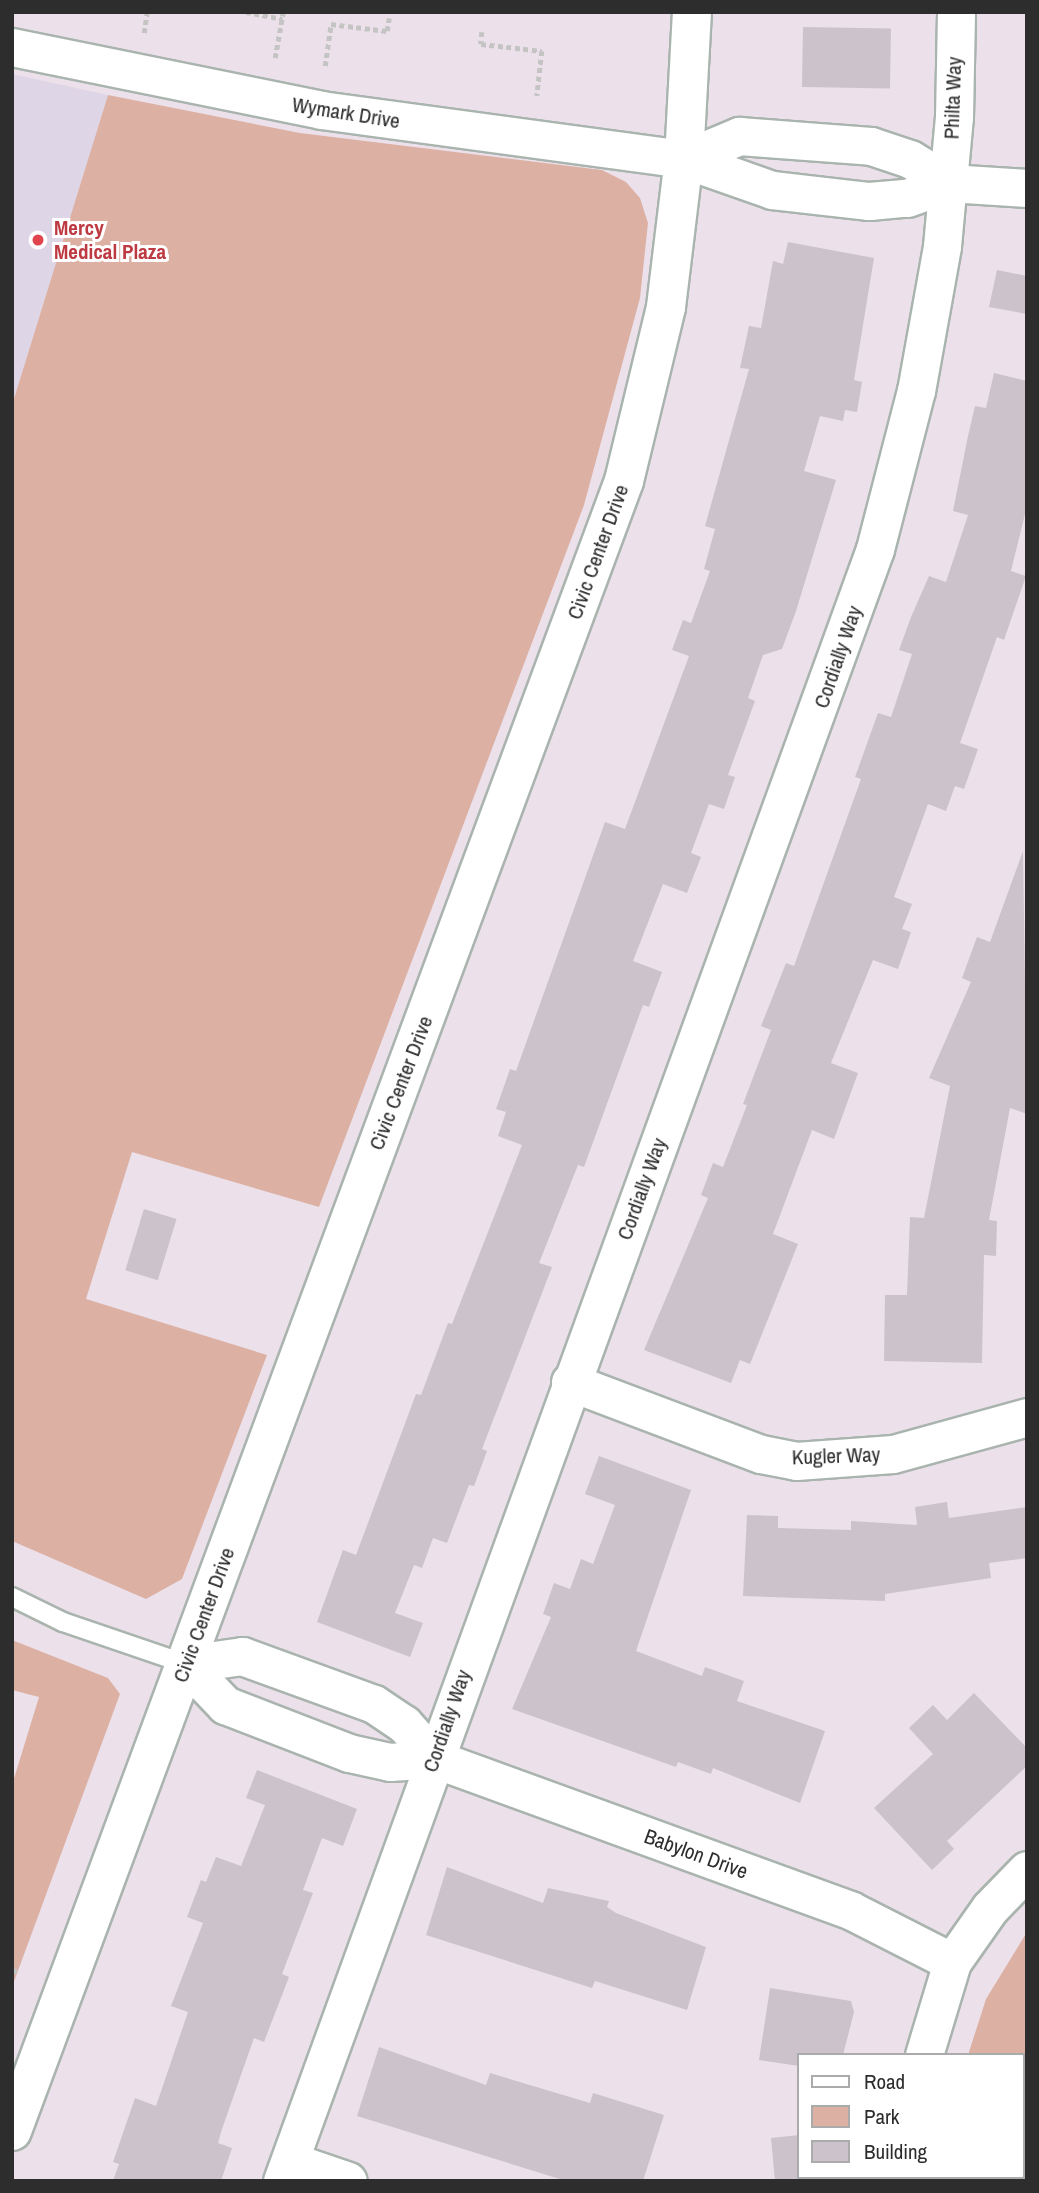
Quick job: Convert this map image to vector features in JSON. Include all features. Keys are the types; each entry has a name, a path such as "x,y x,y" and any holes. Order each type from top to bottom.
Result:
{"street":[{"name":"Civic Center Drive","path":"12,2131 624,481 666,307 684,159 692,12"},
{"name":"Philta Way","path":"949,183 956,12"},
{"name":"Wymark Drive","path":"12,47 321,110 684,159 772,190 869,201 907,198 949,183 1027,188"},
{"name":"Wymark Drive","path":"684,159 739,136 870,146 910,159 949,183"},
{"name":"Cordially Way","path":"286,2171 570,1382 876,549 916,390 949,183"},
{"name":"Kugler Way","path":"570,1382 761,1454 796,1461 893,1454 1027,1418"},
{"name":"Babylon Drive","path":"186,1664 242,1656 374,1704 404,1724 435,1759"},
{"name":"Babylon Drive","path":"186,1664 225,1706 349,1753 390,1762 435,1759 850,1910 952,1962"},
{"path":"925,2053 952,1962 990,1908 1027,1870"},
{"path":"286,2171 348,2181"}],"lane":[{"path":"12,1597 63,1622 186,1664"}],"path":[{"path":"144,33 147,12"},
{"path":"246,12 282,19"},
{"path":"275,58 283,12"},
{"path":"325,66 331,24 387,31 389,18"},
{"path":"482,32 481,44 542,51 537,96"}],"shaded area":[{"name":"Mercy Medical Plaza","path":"12,74 108,95 12,405"}],"green space":[{"path":"108,95 300,133 602,170 626,182 640,198 648,223 640,298 584,505 319,1207 132,1152 86,1299 267,1355 182,1579 146,1599 12,1541 12,405"},
{"path":"12,1640 108,1678 120,1694 12,1987 12,1785 39,1697 12,1690"},
{"path":"1027,1932 1027,2181 971,2181 1025,2179 1025,2053 969,2053 986,1999"}],"building":[{"path":"803,27 891,29 890,89 802,87"},
{"path":"788,242 874,258 854,380 862,382 857,412 845,410 843,421 820,416 804,471 836,480 796,611 782,649 763,655 748,698 755,701 728,775 735,777 724,809 709,804 691,853 701,857 687,893 663,884 633,961 662,972 649,1007 643,1005 584,1167 578,1165 539,1263 552,1267 482,1449 487,1451 474,1486 469,1485 447,1543 433,1538 422,1568 414,1565 395,1613 423,1623 410,1657 317,1622 343,1550 356,1555 416,1394 421,1395 448,1323 452,1324 522,1145 498,1136 506,1112 496,1109 510,1069 516,1071 605,822 625,829 689,656 672,650 683,620 691,623 710,571 704,569 715,529 705,526 749,369 740,368 749,326 761,328 773,261 783,264"},
{"path":"997,270 1027,276 1027,314 989,307"},
{"path":"994,373 1027,381 1027,506 1011,571 1026,576 1004,640 997,637 960,743 978,749 964,789 955,786 946,811 928,804 894,897 912,904 902,929 911,932 898,969 873,960 831,1063 858,1073 834,1139 812,1130 773,1234 798,1244 750,1364 740,1360 731,1383 644,1350 708,1198 701,1195 713,1163 723,1167 747,1105 743,1104 771,1030 761,1026 786,963 794,966 861,779 855,777 878,713 891,717 912,654 899,650 911,617 929,576 946,582 968,515 953,511 968,436 975,406 986,408"},
{"path":"1023,851 1027,1114 1010,1108 989,1220 997,1221 996,1256 984,1255 982,1363 884,1361 885,1295 907,1295 910,1217 924,1218 950,1086 929,1078 971,982 962,978 977,937 990,942"},
{"path":"144,1209 177,1219 158,1280 125,1270"},
{"path":"599,1456 691,1490 636,1651 702,1676 705,1667 744,1681 737,1701 825,1731 800,1803 713,1768 711,1774 678,1762 676,1767 512,1709 551,1617 543,1614 554,1583 570,1589 581,1559 593,1564 615,1505 585,1494"},
{"path":"947,1502 949,1518 1027,1507 1027,1558 989,1563 991,1578 885,1594 885,1601 743,1596 747,1515 778,1516 778,1528 851,1530 851,1521 917,1525 915,1507"},
{"path":"974,1693 1027,1748 1027,1766 947,1841 954,1849 932,1870 874,1808 933,1754 909,1728 933,1705 947,1720"},
{"path":"257,1770 357,1809 343,1846 322,1838 303,1890 313,1893 282,1974 289,1977 264,2042 254,2038 222,2129 218,2143 232,2148 221,2181 113,2181 119,2164 113,2162 135,2098 156,2106 188,2012 171,2006 203,1923 187,1917 201,1880 206,1882 216,1857 241,1866 265,1805 246,1798"},
{"path":"447,1867 543,1903 548,1888 609,1901 607,1907 616,1913 706,1947 687,2010 595,1981 592,1988 426,1935"},
{"path":"770,1988 851,2001 854,2012 844,2053 797,2053 797,2066 759,2060"},
{"path":"379,2047 486,2085 490,2073 590,2103 593,2093 664,2115 643,2181 566,2181 357,2116"},
{"path":"797,2135 799,2181 775,2181 771,2138"}],"place":[{"name":"Mercy Medical Plaza","path":"38,240"}]}
